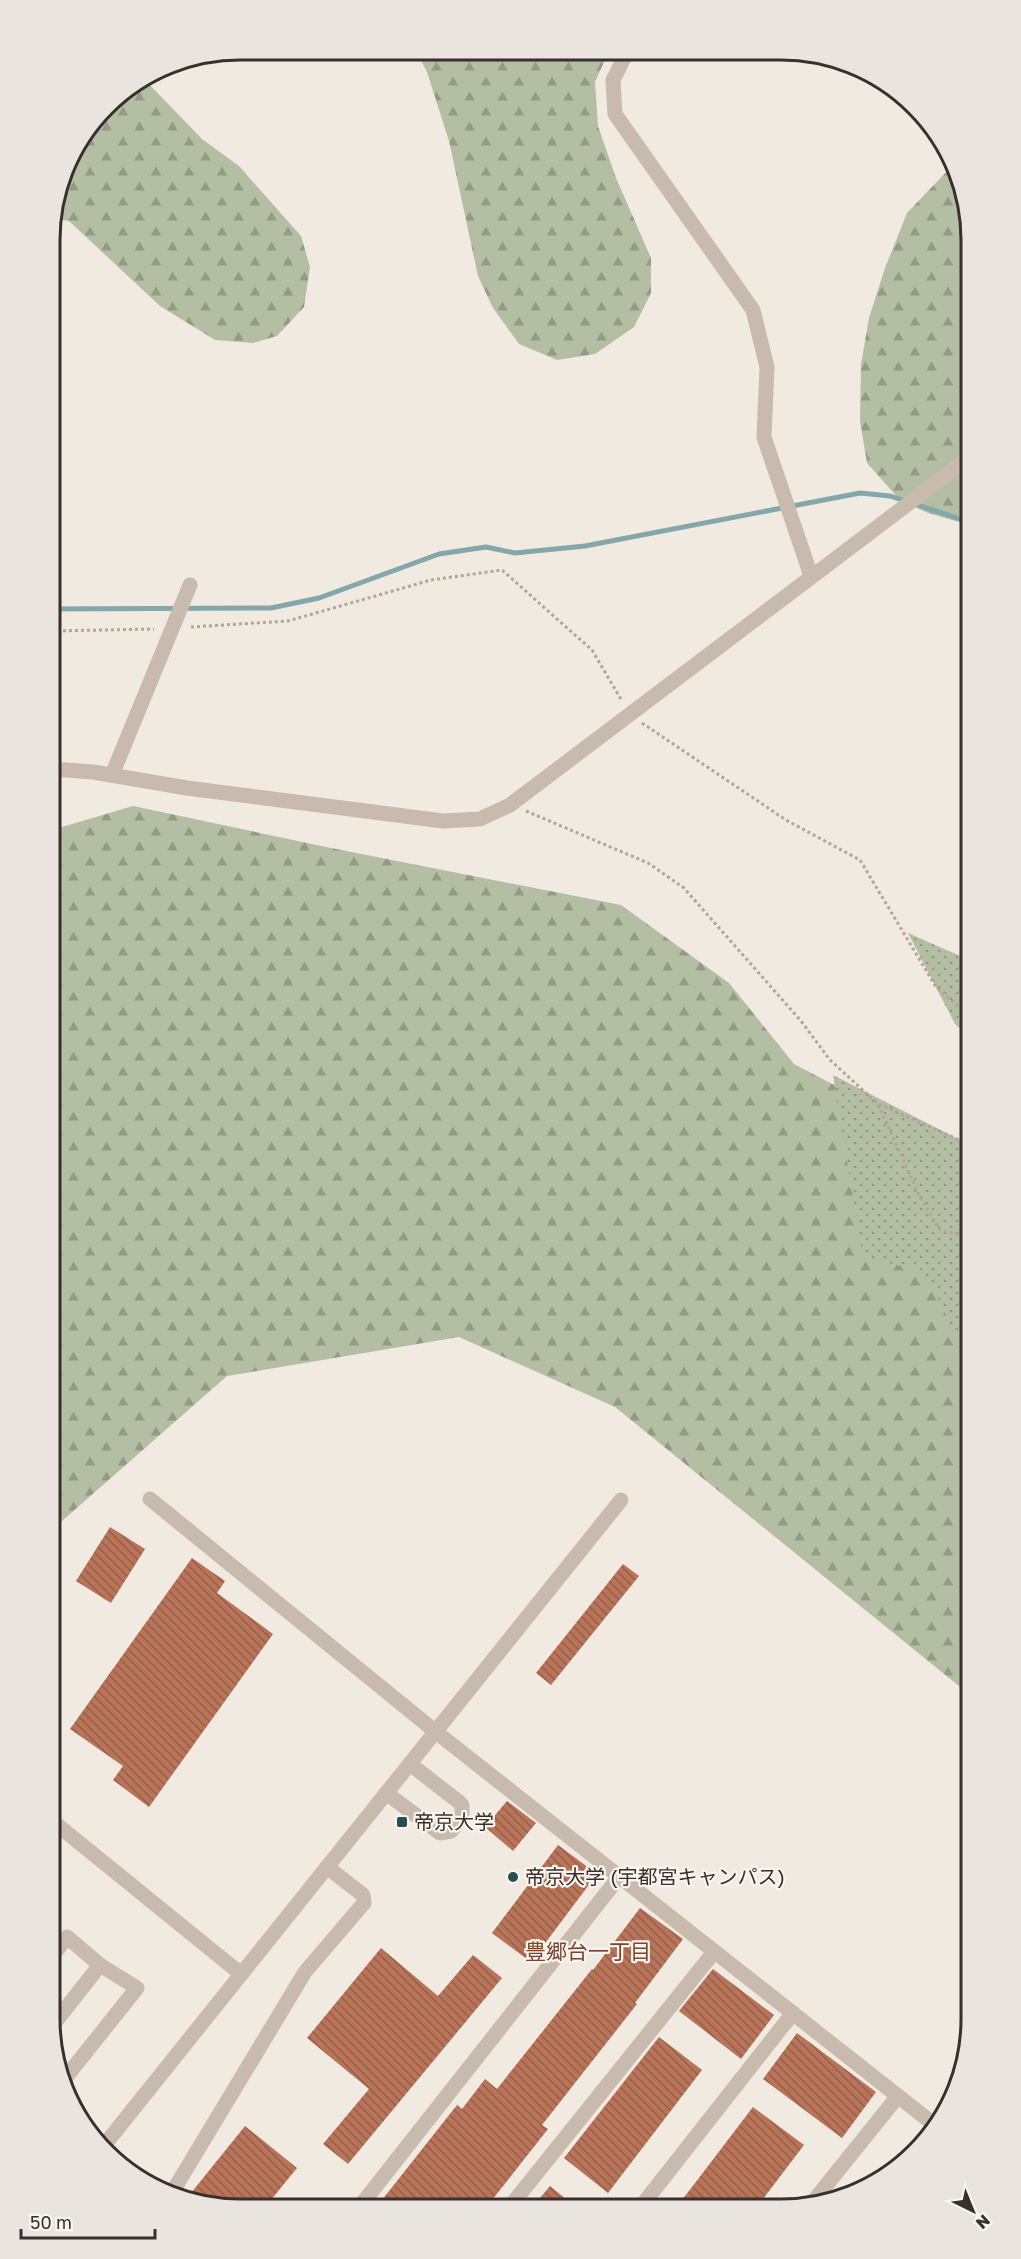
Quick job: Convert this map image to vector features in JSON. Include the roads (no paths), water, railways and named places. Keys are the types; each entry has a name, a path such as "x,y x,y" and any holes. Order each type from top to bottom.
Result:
{"street":[{"path":"623,60 613,80 615,114 753,310 767,367 764,437 811,576"},
{"path":"60,770 443,821 480,819 510,805 961,464"},
{"path":"112,776 190,585"},
{"path":"150,1499 436,1732 929,2121"},
{"path":"108,2140 621,1500"},
{"path":"386,1793 440,1833 451,1831 462,1817 462,1805 410,1764"},
{"path":"60,1827 241,1974"},
{"path":"176,2187 305,1972 364,1903 363,1896 327,1868"},
{"path":"366,2199 619,1877"},
{"path":"61,1934 100,1965 137,1988 69,2073"},
{"path":"516,2199 714,1952"},
{"path":"60,2016 100,1965"},
{"path":"647,2199 793,2013"},
{"path":"819,2194 898,2096"}],"waterway":[{"path":"60,609 271,608 319,598 439,554 486,547 515,553 585,546 860,493 890,496 961,519"}],"place":[{"name":"帝京大学","path":"402,1822"},
{"name":"帝京大学 (宇都宮キャンパス)","path":"513,1877"}],"district":[{"name":"豊郷台一丁目","path":"588,1952"}]}
